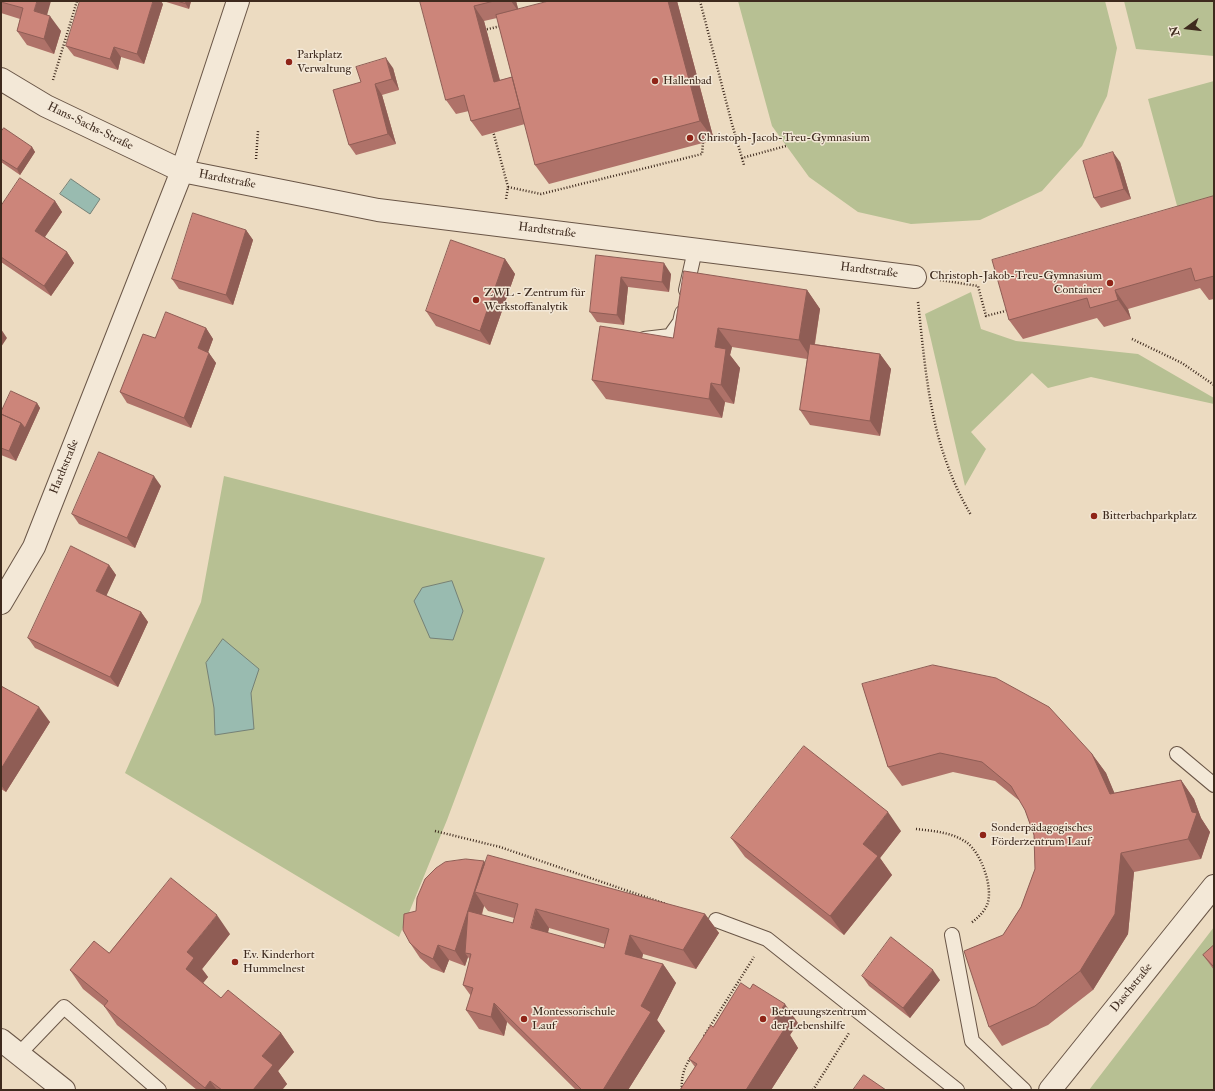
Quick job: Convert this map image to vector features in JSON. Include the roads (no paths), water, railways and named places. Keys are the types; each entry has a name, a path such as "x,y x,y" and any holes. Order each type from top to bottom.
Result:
{"street":[{"name":"Hardtstraße","path":"1,603 34,547 182,171 238,1"},
{"name":"Hans-Sachs-Straße","path":"1,79 46,106 182,171"},
{"name":"Hardtstraße","path":"182,171 378,210 915,277"},
{"name":"Daschstraße","path":"1050,1090 1214,886"},
{"path":"1,1040 64,1090"}],"lane":[{"path":"635,340 670,336 680,322 695,250"},
{"path":"1176,754 1214,785"},
{"path":"716,920 767,939 957,1090"},
{"path":"952,935 972,1041 1024,1090"},
{"path":"19,1054 64,1006 159,1090"}],"water":[{"path":"71,179 100,199 90,214 60,194"},
{"path":"452,581 463,611 453,640 430,638 414,601 422,588"},
{"path":"223,639 259,669 251,693 254,729 215,735 214,708 206,663"}],"place":[{"name":"Parkplatz Verwaltung","path":"289,62"},
{"name":"Hallenbad","path":"655,81"},
{"name":"Christoph-Jacob-Treu-Gymnasium","path":"690,138"},
{"name":"Christoph-Jakob-Treu-Gymnasium Container","path":"1110,283"},
{"name":"ZWL - Zentrum für Werkstoffanalytik","path":"476,300"},
{"name":"Bitterbachparkplatz","path":"1094,516"},
{"name":"Sonderpädagogisches Förderzentrum Lauf","path":"983,835"},
{"name":"Ev. Kinderhort Hummelnest","path":"235,962"},
{"name":"Montessorischule Lauf","path":"524,1019"},
{"name":"Betreuungszentrum der Lebenshilfe","path":"763,1019"}]}
